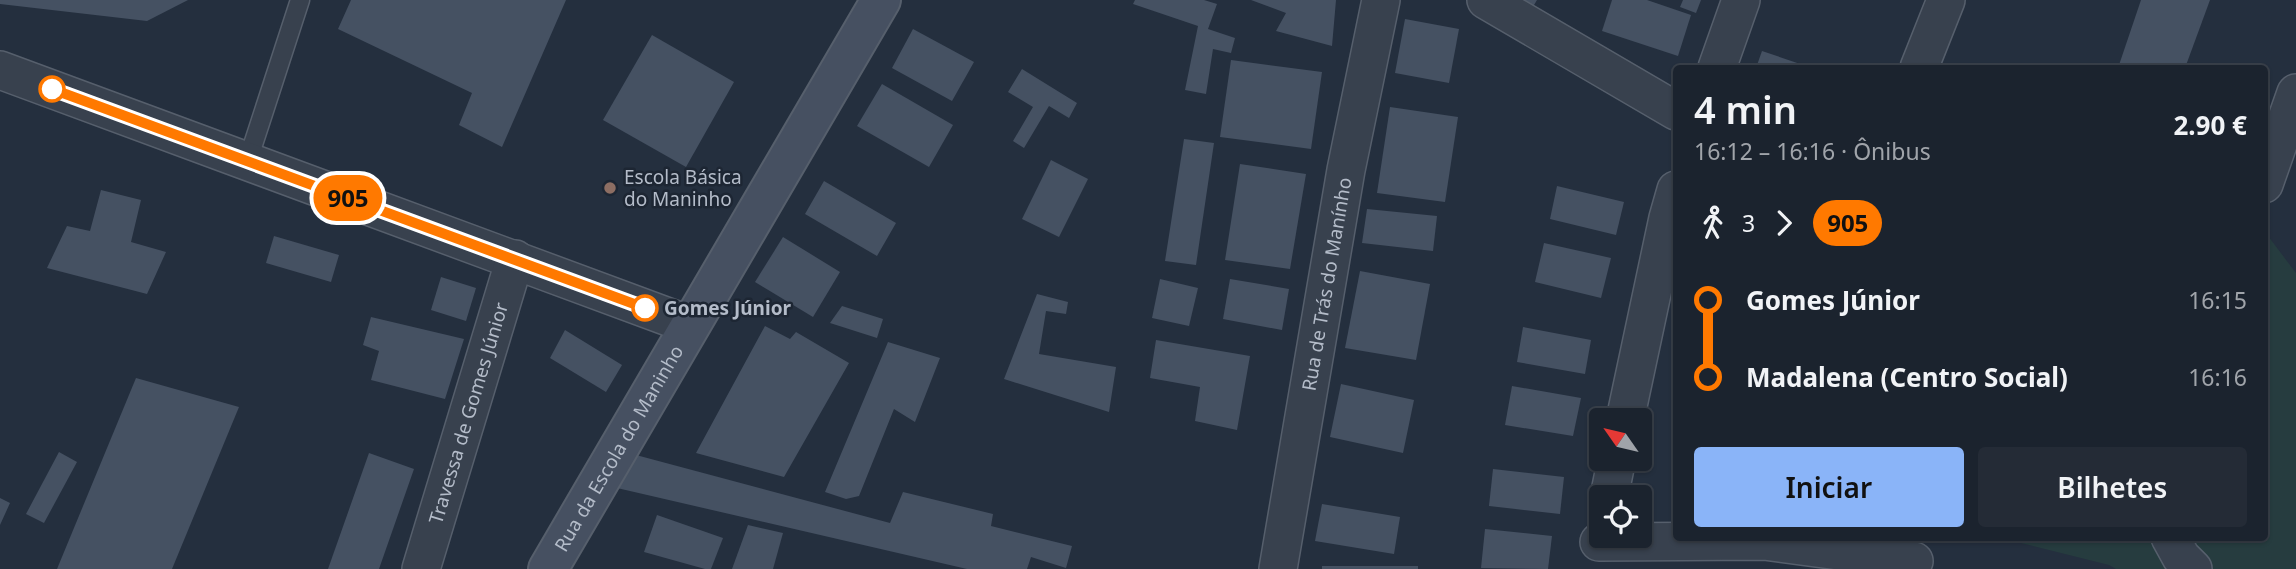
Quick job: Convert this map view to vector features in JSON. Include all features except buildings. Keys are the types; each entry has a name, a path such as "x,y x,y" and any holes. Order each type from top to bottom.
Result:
{"main road":[{"name":"Rua da Escola do Maninho","path":"548,569 881,0"}],"street":[{"name":"Rua de Trás do Manínho","path":"1278,569 1346,170 1381,0"},
{"path":"1486,0 1673,109"},
{"path":"1718,65 1741,0"},
{"path":"1920,65 1946,0"},
{"path":"0,69 690,325"},
{"path":"2268,173 2296,93"},
{"path":"1628,408 1673,200"},
{"name":"Travessa de Gomes Júnior","path":"421,569 515,259"},
{"path":"1652,545 1728,541"},
{"path":"1779,541 1914,561"},
{"path":"2172,541 2181,557 2193,569"}],"lane":[{"path":"248,160 300,0"}],"green space":[{"path":"2268,236 2296,273 2296,569 2116,569 2013,541 2268,541"}],"bus line":[{"name":"905","path":"52,89 645,308"}],"place":[{"name":"Escola Básica do Maninho","path":"610,188"},
{"name":"Gomes Júnior","path":"645,308"}]}
